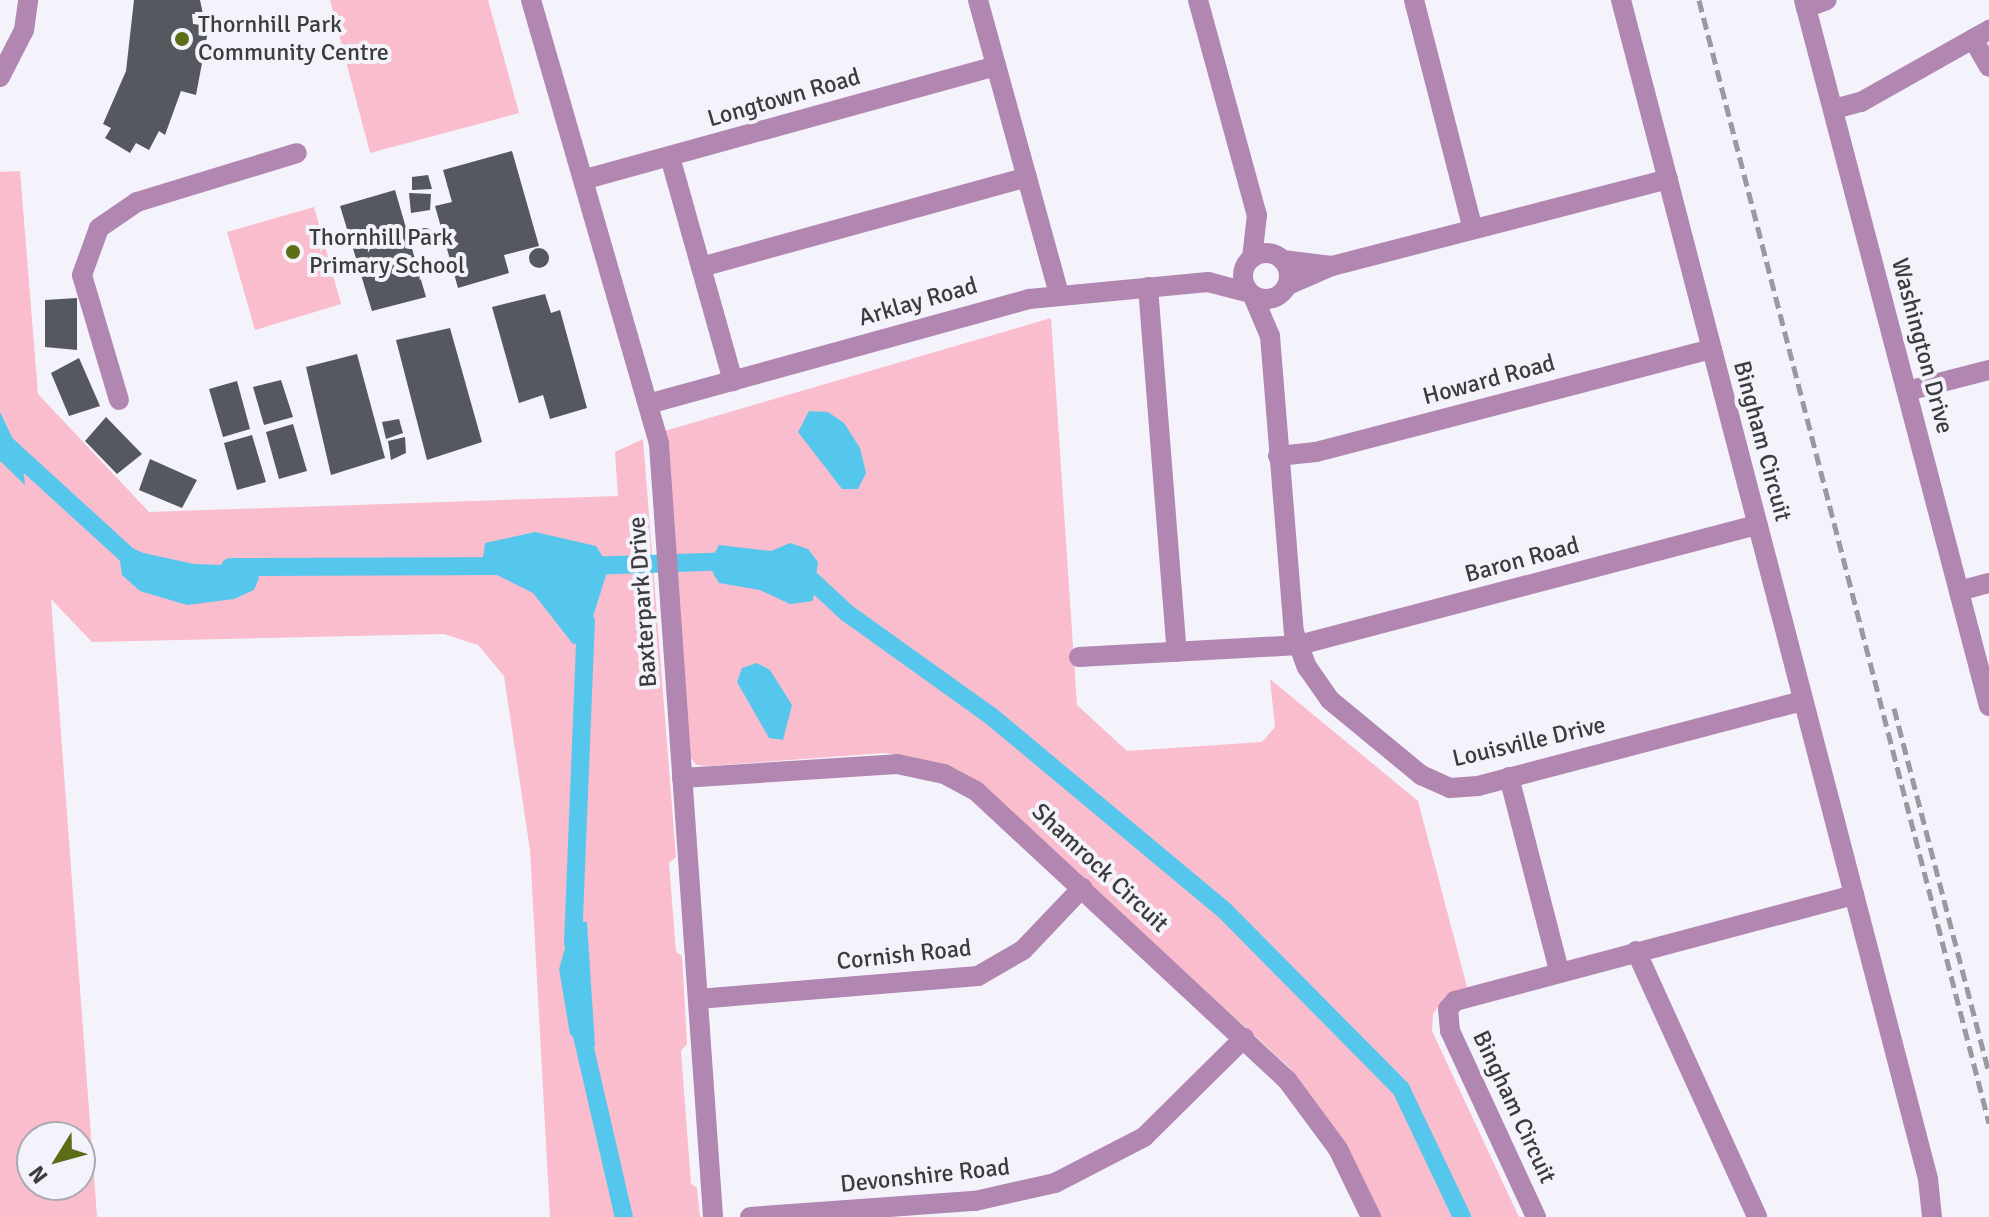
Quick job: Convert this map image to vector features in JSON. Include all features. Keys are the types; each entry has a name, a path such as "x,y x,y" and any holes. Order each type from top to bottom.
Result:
{"street":[{"path":"0,77 24,30 28,0"},
{"name":"Baxterpark Drive","path":"531,0 586,179 659,444 713,1217"},
{"path":"978,0 1059,294"},
{"path":"1199,0 1257,215 1281,258 1286,289"},
{"path":"1414,0 1473,229"},
{"name":"Bingham Circuit","path":"1621,0 1932,1198 1932,1217"},
{"path":"1805,4 1827,0"},
{"name":"Washington Drive","path":"1805,4 1989,706"},
{"path":"1834,109 1861,102 1981,34 1989,67"},
{"name":"Longtown Road","path":"586,179 996,66"},
{"path":"119,400 82,275 99,228 137,202 297,153"},
{"path":"670,157 733,381"},
{"path":"701,267 1027,177"},
{"path":"1257,215 1244,283 1252,294 1269,300 1332,266 1668,179"},
{"path":"1248,262 1263,253 1332,266"},
{"name":"Arklay Road","path":"1208,282 1248,262"},
{"name":"Arklay Road","path":"648,404 1059,294 1208,282 1252,294"},
{"path":"1148,287 1177,652"},
{"name":"Louisville Drive","path":"1270,336 1286,289"},
{"name":"Louisville Drive","path":"1252,294 1270,336 1289,609 1299,645 1307,667 1330,700 1421,775 1450,788 1509,777 1803,701"},
{"name":"Howard Road","path":"1278,456 1316,452 1712,349"},
{"path":"1907,391 1989,370"},
{"name":"Baron Road","path":"1079,657 1299,645 1758,525"},
{"path":"1959,591 1989,583"},
{"name":"Shamrock Circuit","path":"682,778 882,764 930,769 976,791 1244,1038 1316,1115 1371,1217"},
{"path":"1509,777 1559,971"},
{"name":"Cornish Road","path":"698,999 978,976 1023,950 1082,888"},
{"name":"Bingham Circuit","path":"1536,1217 1450,1031 1448,1009 1465,995 1854,895"},
{"path":"1636,951 1757,1217"},
{"name":"Devonshire Road","path":"750,1217 933,1211 1034,1190 1112,1157 1163,1121 1244,1038"}],"shaded area":[{"path":"330,0 488,0 519,113 370,153"},
{"path":"20,171 38,394 149,512 618,496 615,452 643,439 676,857 669,863 676,952 682,956 687,1044 681,1051 691,1184 697,1188 700,1217 550,1217 530,850 504,676 478,645 444,634 92,642 51,599 90,1121 16,1121 16,1201 96,1201 97,1217 0,1217 0,172"},
{"path":"314,207 341,304 255,330 227,232"},
{"path":"1051,318 1077,705 1127,751 1262,742 1275,727 1270,679 1418,801 1467,987 1445,997 1433,1014 1432,1031 1519,1217 1377,1217 1320,1108 1290,1068 987,790 915,758 884,753 710,766 696,765 687,752 661,432"}],"water":[{"path":"809,411 828,412 844,423 860,448 866,473 858,489 842,489 798,432"},
{"path":"0,412 22,458 25,485 0,461"},
{"path":"535,532 596,546 609,566 585,642 573,644 533,593 497,575 483,558 485,543"},
{"path":"790,543 808,549 818,562 813,601 790,604 760,590 719,583 713,573 711,560 719,545 771,551"},
{"path":"139,552 194,564 253,566 259,578 254,590 234,599 187,605 140,591 122,575 120,561"},
{"path":"757,663 770,670 792,705 783,740 769,738 737,682 742,668"},
{"path":"573,921 587,922 595,1046 586,1050 570,1034 559,969"}],"building":[{"path":"134,0 200,0 203,14 192,14 193,24 209,26 196,95 181,91 165,135 159,131 149,150 136,143 130,153 105,138 111,128 103,124 126,71"},
{"path":"512,151 539,246 504,255 509,273 458,288 435,206 452,202 443,170"},
{"path":"428,175 432,189 412,190 412,177"},
{"path":"395,190 426,297 372,311 340,206"},
{"path":"409,193 431,194 430,210 411,213"},
{"path":"422,228 428,228 433,236 431,242 422,244 417,239 417,233"},
{"path":"539,248 546,251 549,258 546,265 539,268 532,265 529,258 532,251"},
{"path":"545,294 551,313 560,310 587,408 550,419 543,395 519,403 492,307"},
{"path":"77,298 77,350 45,347 45,300"},
{"path":"450,328 482,442 427,460 396,340"},
{"path":"357,354 385,458 331,475 306,367"},
{"path":"79,358 100,406 69,416 51,373"},
{"path":"281,380 293,417 264,425 253,387"},
{"path":"237,381 250,429 223,437 209,389"},
{"path":"106,417 142,454 117,474 85,441"},
{"path":"399,419 403,433 386,439 382,422"},
{"path":"293,424 307,471 279,479 266,432"},
{"path":"252,435 266,482 237,490 224,443"},
{"path":"405,437 406,453 391,460 388,441"},
{"path":"150,459 197,480 182,508 139,490"}],"waterway":[{"path":"0,439 128,556 150,566"},
{"path":"586,566 736,561"},
{"path":"230,567 512,566"},
{"path":"796,573 806,575 847,613 991,716 1224,910 1401,1089 1462,1217"},
{"path":"573,943 586,621"},
{"path":"580,1027 624,1217"}],"railway":[{"path":"1699,0 1989,1123"},
{"path":"1894,708 1989,1073"}],"place":[{"name":"Thornhill Park Community Centre","path":"182,39"},
{"name":"Thornhill Park Primary School","path":"293,252"}]}
